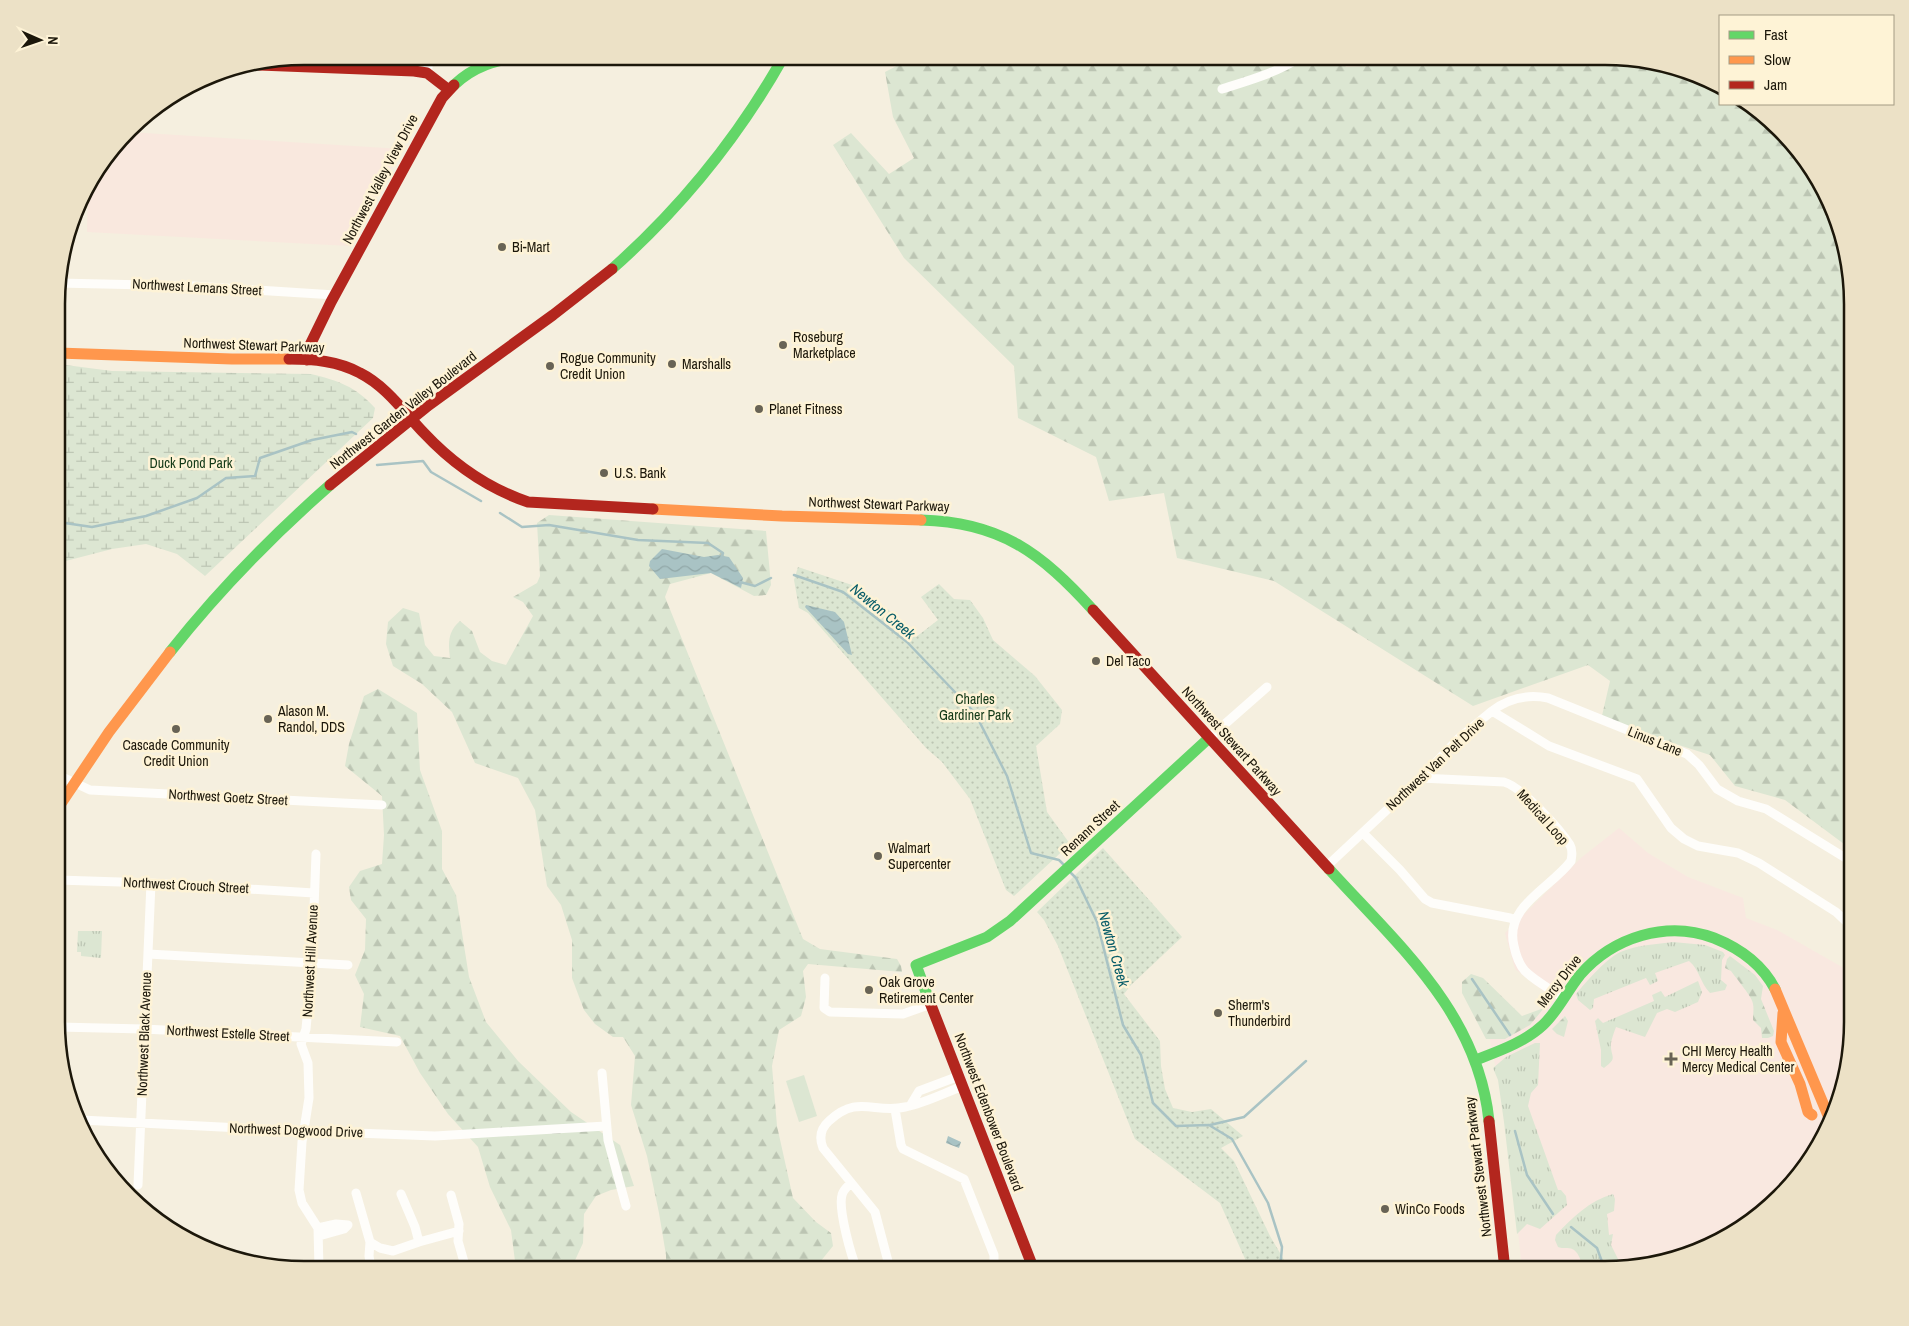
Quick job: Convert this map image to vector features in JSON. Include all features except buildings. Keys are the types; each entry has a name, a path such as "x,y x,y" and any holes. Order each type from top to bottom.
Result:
{"main road":[{"path":"358,65 427,73 449,90"},
{"name":"Northwest Valley View Drive","path":"308,360 310,344 437,105 449,90 483,65"},
{"name":"Northwest Garden Valley Boulevard","path":"65,798 137,693 187,630 239,571 284,527 366,455 411,419 569,303 636,248 688,195 736,134 756,105 779,65"},
{"name":"Northwest Stewart Parkway","path":"65,353 308,360 332,363 358,371 385,390 450,459 469,475 496,491 528,502 788,516 938,520 968,524 1006,536 1033,551 1059,574 1327,866 1434,986 1457,1021 1476,1060 1486,1101 1504,1261"},
{"name":"Renann Street","path":"916,965 987,937 1010,921 1209,738"},
{"name":"Mercy Drive","path":"1476,1060 1506,1048 1537,1030 1551,1016 1589,965 1618,944 1641,934 1680,930 1704,934 1727,942 1759,966 1770,980 1826,1112"},
{"name":"Northwest Edenbower Boulevard","path":"916,965 1031,1261"},
{"path":"1782,1007 1781,1042 1802,1090 1808,1112 1812,1115"}],"street":[{"path":"427,73 428,65"},
{"path":"1222,89 1270,74 1289,65"},
{"name":"Northwest Lemans Street","path":"66,283 193,286 335,295"},
{"name":"Renann Street","path":"1209,738 1267,687"},
{"name":"Linus Lane","path":"1492,711 1503,703 1517,698 1534,696 1548,698 1668,746 1691,757 1717,788 1738,800 1766,810 1844,857"},
{"name":"Northwest Van Pelt Drive","path":"1327,866 1420,778 1458,739 1492,711 1549,746 1638,779 1671,828 1684,839 1698,846 1738,853 1751,859 1836,912 1844,920"},
{"name":"Medical Loop","path":"1420,778 1504,782 1511,784 1538,807 1570,845 1571,861 1525,906 1515,920"},
{"name":"Northwest Goetz Street","path":"65,779 90,790 382,805"},
{"path":"1363,833 1432,903 1515,920 1512,932 1518,960 1532,977 1563,998"},
{"name":"Northwest Hill Avenue","path":"316,854 312,963 306,1029 301,1044 308,1063 310,1086 304,1131 300,1196 318,1232"},
{"name":"Northwest Crouch Street","path":"65,880 151,883 314,893"},
{"name":"Northwest Black Avenue","path":"138,1185 151,883"},
{"path":"148,954 348,966"},
{"path":"825,978 824,1008 830,1012 903,1014 931,1004"},
{"name":"Northwest Estelle Street","path":"65,1027 304,1036 397,1042"},
{"path":"602,1073 608,1140 626,1206"},
{"path":"888,1261 877,1216 823,1148 820,1136 823,1128 831,1119 846,1108 853,1106 895,1109 910,1106 920,1092 961,1081"},
{"path":"895,1109 903,1149 964,1179 994,1255 994,1261"},
{"name":"Northwest Dogwood Drive","path":"86,1120 435,1136 606,1126"},
{"path":"851,1183 842,1193 841,1206 853,1261"},
{"path":"356,1193 370,1242 370,1261"},
{"path":"401,1194 415,1227 419,1242"},
{"path":"452,1195 459,1231 458,1241 464,1261"},
{"path":"319,1261 318,1232 344,1228 348,1225 357,1224 365,1226"},
{"path":"370,1242 380,1248 393,1251 459,1231"}],"shaded area":[{"path":"137,133 402,149 350,246 87,232 88,203 90,198 105,171 124,146"},
{"name":"CHI Mercy Health Mercy Medical Center","path":"1619,828 1648,853 1688,877 1743,898 1746,918 1777,930 1842,967 1844,970 1844,1022 1842,1053 1836,1084 1826,1113 1804,1155 1785,1180 1763,1202 1738,1221 1696,1243 1667,1253 1636,1259 1521,1261 1507,1124 1489,1035 1530,1025 1552,998 1515,969 1505,933 1582,857"}],"green space":[{"path":"899,65 1344,65 1346,67 1393,65 1605,65 1636,67 1667,73 1696,83 1719,94 1719,105 1738,105 1763,124 1795,159 1819,198 1836,242 1842,273 1844,304 1844,844 1785,800 1735,786 1710,755 1601,720 1610,681 1588,665 1473,706 1274,581 1177,558 1164,493 1109,501 1096,457 1018,418 1014,366 904,258 833,145 851,133 889,174 914,158 893,117 885,72"},
{"name":"Duck Pond Park","path":"65,365 112,371 311,374 346,385 360,394 375,408 373,418 205,576 177,554 146,544 112,549 65,561"},
{"path":"549,515 766,531 771,585 766,595 754,596 711,573 670,584 665,597 803,939 820,949 897,959 901,966 902,972 808,964 803,971 806,997 801,1016 779,1030 772,1066 777,1126 793,1198 816,1222 831,1233 833,1246 821,1261 666,1261 659,1213 647,1156 631,1105 635,1056 623,1037 613,1037 595,1024 584,1010 572,978 572,940 561,905 547,886 535,810 518,778 475,763 452,712 422,684 393,666 386,644 388,622 403,608 419,613 425,645 434,656 450,658 451,633 460,621 472,631 480,652 492,661 506,665 533,616 523,602 513,597 537,583 540,576 537,523"},
{"name":"Charles Gardiner Park","path":"798,567 861,588 895,615 916,637 938,620 921,597 939,584 954,599 970,600 983,618 993,640 1035,676 1062,710 1060,724 1036,746 1047,812 1070,844 1014,896 1006,890 970,799 942,762 926,748 808,613 799,608 794,580"},
{"path":"378,689 417,713 420,770 442,831 442,869 456,895 469,977 486,1022 518,1061 571,1112 620,1145 634,1186 611,1190 596,1196 584,1214 583,1243 575,1261 515,1261 511,1230 490,1187 478,1147 448,1114 420,1073 400,1036 360,1027 364,994 355,975 365,950 366,919 351,900 349,887 360,871 382,864 384,835 382,796 345,766 349,744 364,696"},
{"path":"1103,848 1182,937 1131,985 1124,994 1160,1041 1161,1066 1165,1089 1173,1108 1192,1112 1211,1109 1243,1136 1221,1148 1234,1161 1270,1236 1285,1261 1246,1261 1220,1203 1135,1139 1058,946 1044,920 1037,912"},
{"path":"78,931 102,931 101,958 81,956 81,952 77,952"},
{"path":"1673,942 1705,945 1723,952 1725,955 1722,960 1721,980 1727,985 1725,990 1710,993 1696,968 1689,961 1655,973 1658,981 1650,985 1646,978 1594,999 1593,1008 1590,1010 1578,1000 1576,994 1580,989 1617,954 1635,947"},
{"path":"1730,956 1755,975 1763,986 1761,999 1774,1031 1773,1036 1762,1038 1761,1028 1753,1020 1753,1006 1750,997 1731,971 1725,968 1727,959"},
{"path":"1471,974 1483,978 1522,1016 1544,1008 1530,1025 1505,1039 1486,1039 1462,993 1462,982"},
{"path":"1698,981 1702,992 1698,1002 1675,1012 1667,1009 1657,1013 1645,1037 1616,1027 1611,1043 1613,1059 1604,1068 1601,1066 1601,1050 1595,1021 1598,1018 1603,1023 1654,1001 1652,995 1661,991 1665,997"},
{"path":"1565,1016 1568,1021 1564,1037 1552,1029"},
{"path":"1535,1043 1540,1043 1538,1085 1531,1093 1528,1106 1558,1190 1561,1190 1566,1196 1567,1205 1540,1229 1527,1224 1517,1234 1498,1080 1493,1068 1506,1057"},
{"path":"804,1075 817,1116 799,1122 786,1081"},
{"path":"1613,1194 1615,1199 1614,1211 1607,1214 1609,1235 1613,1234 1611,1245 1619,1260 1581,1261 1576,1252 1570,1248 1558,1247 1555,1240 1556,1235 1575,1216 1589,1205"}],"water":[{"path":"662,549 704,557 718,555 729,557 743,578 741,588 711,573 660,579 649,566 650,561"},
{"path":"806,605 835,612 844,622 852,655 848,654 805,607"},
{"path":"948,1136 961,1142 959,1148 946,1143"}],"waterway":[{"name":"Newton Creek","path":"65,523 92,527 146,516 197,498 226,478 255,476 260,458 312,440 352,432 356,434"},
{"name":"Newton Creek","path":"377,465 423,461 431,472 481,501"},
{"name":"Newton Creek","path":"500,513 522,527 549,525 638,540 708,543 723,553 721,559"},
{"name":"Newton Creek","path":"794,575 843,592 907,642 975,713 1007,776 1031,853 1059,860 1064,865"},
{"name":"Newton Creek","path":"740,582 755,586 771,578"},
{"name":"Newton Creek","path":"1069,871 1076,878 1097,922 1123,1025 1141,1055 1153,1103 1176,1126 1209,1125 1232,1139 1268,1203 1282,1247 1281,1261"},
{"path":"1472,979 1510,1035"},
{"path":"1210,1125 1244,1117 1306,1061"},
{"path":"1515,1131 1527,1175 1553,1214"},
{"path":"1571,1227 1597,1248 1602,1261"}],"traffic: fast":[{"path":"454,85 469,73 486,65"},
{"path":"612,269 662,221 707,170 748,115 779,65"},
{"path":"170,652 207,607 246,565 330,485"},
{"path":"921,520 949,522 974,527 997,534 1017,544 1055,572 1093,610"},
{"path":"929,1000 916,965 987,937 1010,921 1209,738"},
{"path":"1329,869 1407,954 1431,983 1452,1014 1469,1047 1482,1082 1489,1121"},
{"path":"1476,1060 1511,1046 1536,1031 1558,1007 1580,975 1593,962 1608,951 1642,936 1678,931 1714,938 1749,958 1764,972 1775,989"}],"traffic: slow":[{"path":"65,353 289,359"},
{"path":"653,509 782,516 921,520"},
{"path":"65,798 109,732 170,652"},
{"path":"1775,989 1826,1112"},
{"path":"1783,1013 1781,1042 1800,1084 1808,1112 1812,1115"}],"traffic: jam":[{"path":"287,66 414,71 427,73 449,90"},
{"path":"307,360 310,345 331,302 442,98 454,85"},
{"path":"330,485 429,405 553,315 612,269"},
{"path":"289,359 334,363 352,369 369,378 402,408 435,445 459,465 485,482 513,496 528,502 653,509"},
{"path":"1093,610 1329,869"},
{"path":"929,1000 1030,1261"},
{"path":"1489,1121 1504,1261"}],"place":[{"name":"Bi-Mart","path":"502,247"},
{"name":"Roseburg Marketplace","path":"783,345"},
{"name":"Marshalls","path":"672,364"},
{"name":"Rogue Community Credit Union","path":"550,366"},
{"name":"Planet Fitness","path":"759,409"},
{"name":"U.S. Bank","path":"604,473"},
{"name":"Del Taco","path":"1096,661"},
{"name":"Alason M. Randol, DDS","path":"268,719"},
{"name":"Cascade Community Credit Union","path":"176,729"},
{"name":"Walmart Supercenter","path":"878,856"},
{"name":"Oak Grove Retirement Center","path":"869,990"},
{"name":"Sherm's Thunderbird","path":"1218,1013"},
{"name":"CHI Mercy Health Mercy Medical Center","path":"1671,1059"},
{"name":"WinCo Foods","path":"1385,1209"}]}
